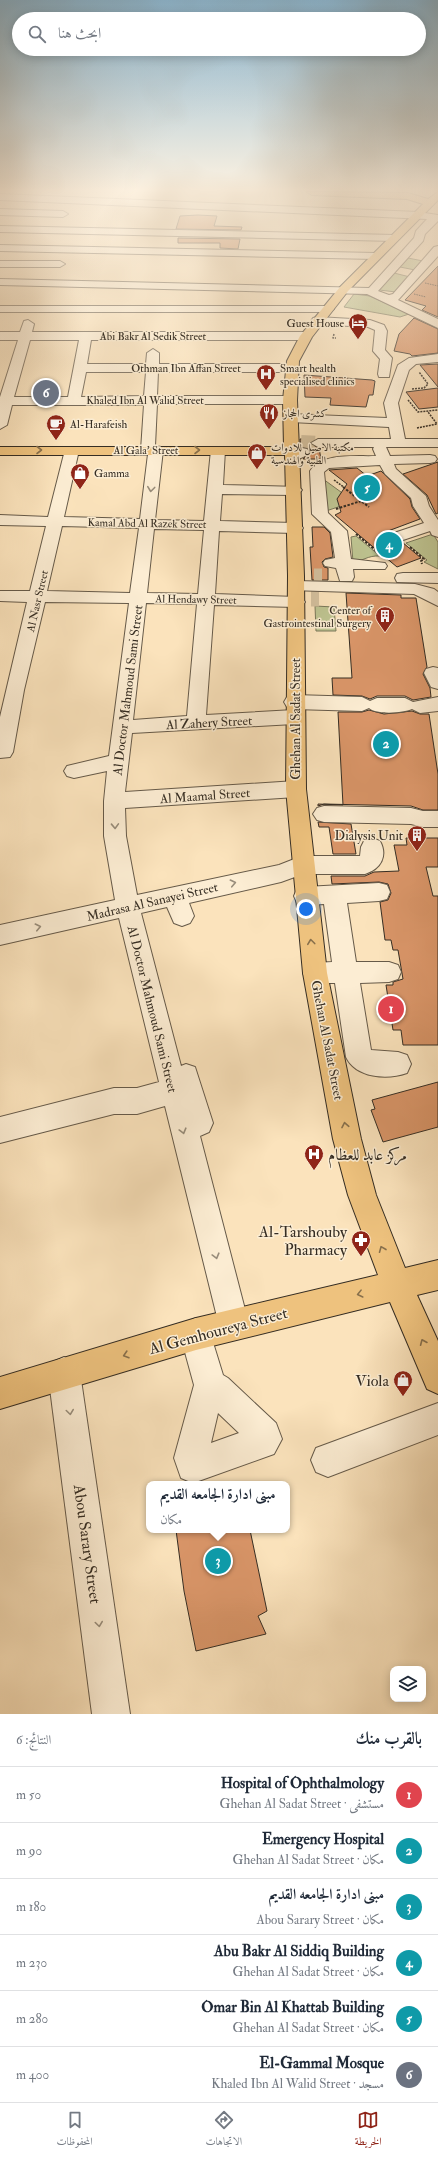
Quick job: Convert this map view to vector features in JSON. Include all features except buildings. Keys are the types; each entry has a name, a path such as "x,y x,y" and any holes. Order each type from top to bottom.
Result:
{"main road":[{"name":"Ghehan Al Sadat Street","path":"353,272 344,290 317,322 298,348 292,368 295,528 315,583 294,710 296,789 314,816 302,865 305,896 315,973 354,1167 372,1225 438,1378"},
{"name":"Al Gala' Street","path":"0,451 218,450 294,437"},
{"name":"Al Gemhoureya Street","path":"0,1393 196,1334 438,1275"}],"street":[{"path":"0,425 3,401 16,368 32,309 46,272"},
{"name":"Al Doctor Mahmoud Sami Street","path":"166,272 160,285 154,309 151,400 152,450 147,523 114,801 115,836 128,907 181,1091 234,1325"},
{"path":"371,292 389,272"},
{"path":"401,272 415,275"},
{"path":"389,299 397,296 418,272"},
{"path":"0,282 160,285 371,292 389,299 438,324"},
{"path":"0,309 154,309 317,322 370,324 380,328 381,331 379,351 386,358 384,374"},
{"path":"365,312 379,315"},
{"path":"400,318 408,317 416,313"},
{"name":"Abi Bakr Al Sedik Street","path":"0,336 154,336 317,322"},
{"path":"74,401 86,336"},
{"path":"429,450 397,432 391,408 391,399 403,368 413,361 438,358"},
{"path":"0,368 16,368"},
{"name":"Othman Ibn Affan Street","path":"80,368 292,368"},
{"name":"Khaled Ibn Al Walid Street","path":"3,401 151,400 294,437 397,432"},
{"path":"352,446 397,432"},
{"path":"315,583 340,538 338,529 320,514 316,473 319,468 336,462 382,454 429,450 438,443"},
{"path":"319,446 352,446 382,454 394,475 426,501 435,528 400,536"},
{"name":"Al Nasr Street","path":"3,752 8,690 38,596 72,450"},
{"path":"196,723 218,450"},
{"path":"215,489 294,490"},
{"name":"Kamal Abd Al Razek Street","path":"0,520 212,524 295,528"},
{"path":"315,583 379,566"},
{"path":"315,583 438,578"},
{"path":"315,583 343,599"},
{"path":"315,583 415,589 428,593 438,601"},
{"name":"Al Hendawy Street","path":"0,596 206,599 315,583"},
{"name":"Al Zahery Street","path":"123,727 196,723 294,710 369,704 421,705"},
{"path":"74,770 119,761"},
{"name":"Al Maamal Street","path":"114,801 296,789"},
{"path":"314,816 406,823 430,819"},
{"name":"Madrasa Al Sanayei Street","path":"0,935 128,907 178,906 302,865 365,865 372,859 372,847"},
{"path":"305,896 379,892"},
{"path":"334,894 359,1057 368,1063 398,1064"},
{"path":"315,973 388,972"},
{"path":"0,1130 114,1101 137,1101 181,1091 199,1123"},
{"path":"196,1334 210,1388"},
{"name":"Abou Sarary Street","path":"64,1374 111,1714"},
{"path":"328,1460 438,1420"}],"path":[{"path":"420,296 426,297"},
{"path":"408,390 424,388 428,384 417,369"},
{"path":"407,399 418,412 438,410"},
{"path":"397,432 436,425 437,422 428,411"},
{"path":"319,468 369,507"},
{"path":"320,514 361,501"},
{"path":"340,538 357,534 387,560 385,565 379,566"},
{"path":"400,536 397,537 424,559 421,561 422,566"}],"green space":[{"path":"394,273 410,277 396,292 379,290"},
{"path":"354,294 370,296 409,314 400,317 344,307"},
{"path":"323,479 352,500 350,503 326,511"},
{"path":"433,534 438,542 438,569 424,562 427,560 406,543"},
{"path":"356,536 380,556 353,562 351,537"},
{"path":"315,606 334,607 336,631 316,631"}],"tunnel":[{"path":"301,442 318,443"},
{"path":"314,577 322,577"},
{"path":"311,598 319,598"}],"place":[{"name":"Guest House","path":"358,340"},
{"name":"Smart health specialised clinics","path":"266,391"},
{"name":"El-Gammal Mosque","path":"46,393"},
{"name":"كشرى الحجاز","path":"269,430"},
{"name":"Al-Harafeish","path":"56,441"},
{"name":"مكتبة الاصيل للادوات الطبية والهندسية","path":"257,470"},
{"name":"Omar Bin Al Khattab Building","path":"367,488"},
{"name":"Gamma","path":"80,490"},
{"name":"Abu Bakr Al Siddiq Building","path":"389,545"},
{"name":"Center of Gastrointestinal Surgery","path":"385,633"},
{"name":"Emergency Hospital","path":"386,744"},
{"name":"Dialysis Unit","path":"417,852"},
{"name":"Hospital of Ophthalmology","path":"391,1009"},
{"name":"مركز عابد للعظام","path":"314,1171"},
{"name":"Al-Tarshouby Pharmacy","path":"361,1257"},
{"name":"Viola","path":"403,1397"},
{"name":"مبنى ادارة الجامعه القديم","path":"218,1561"}]}
